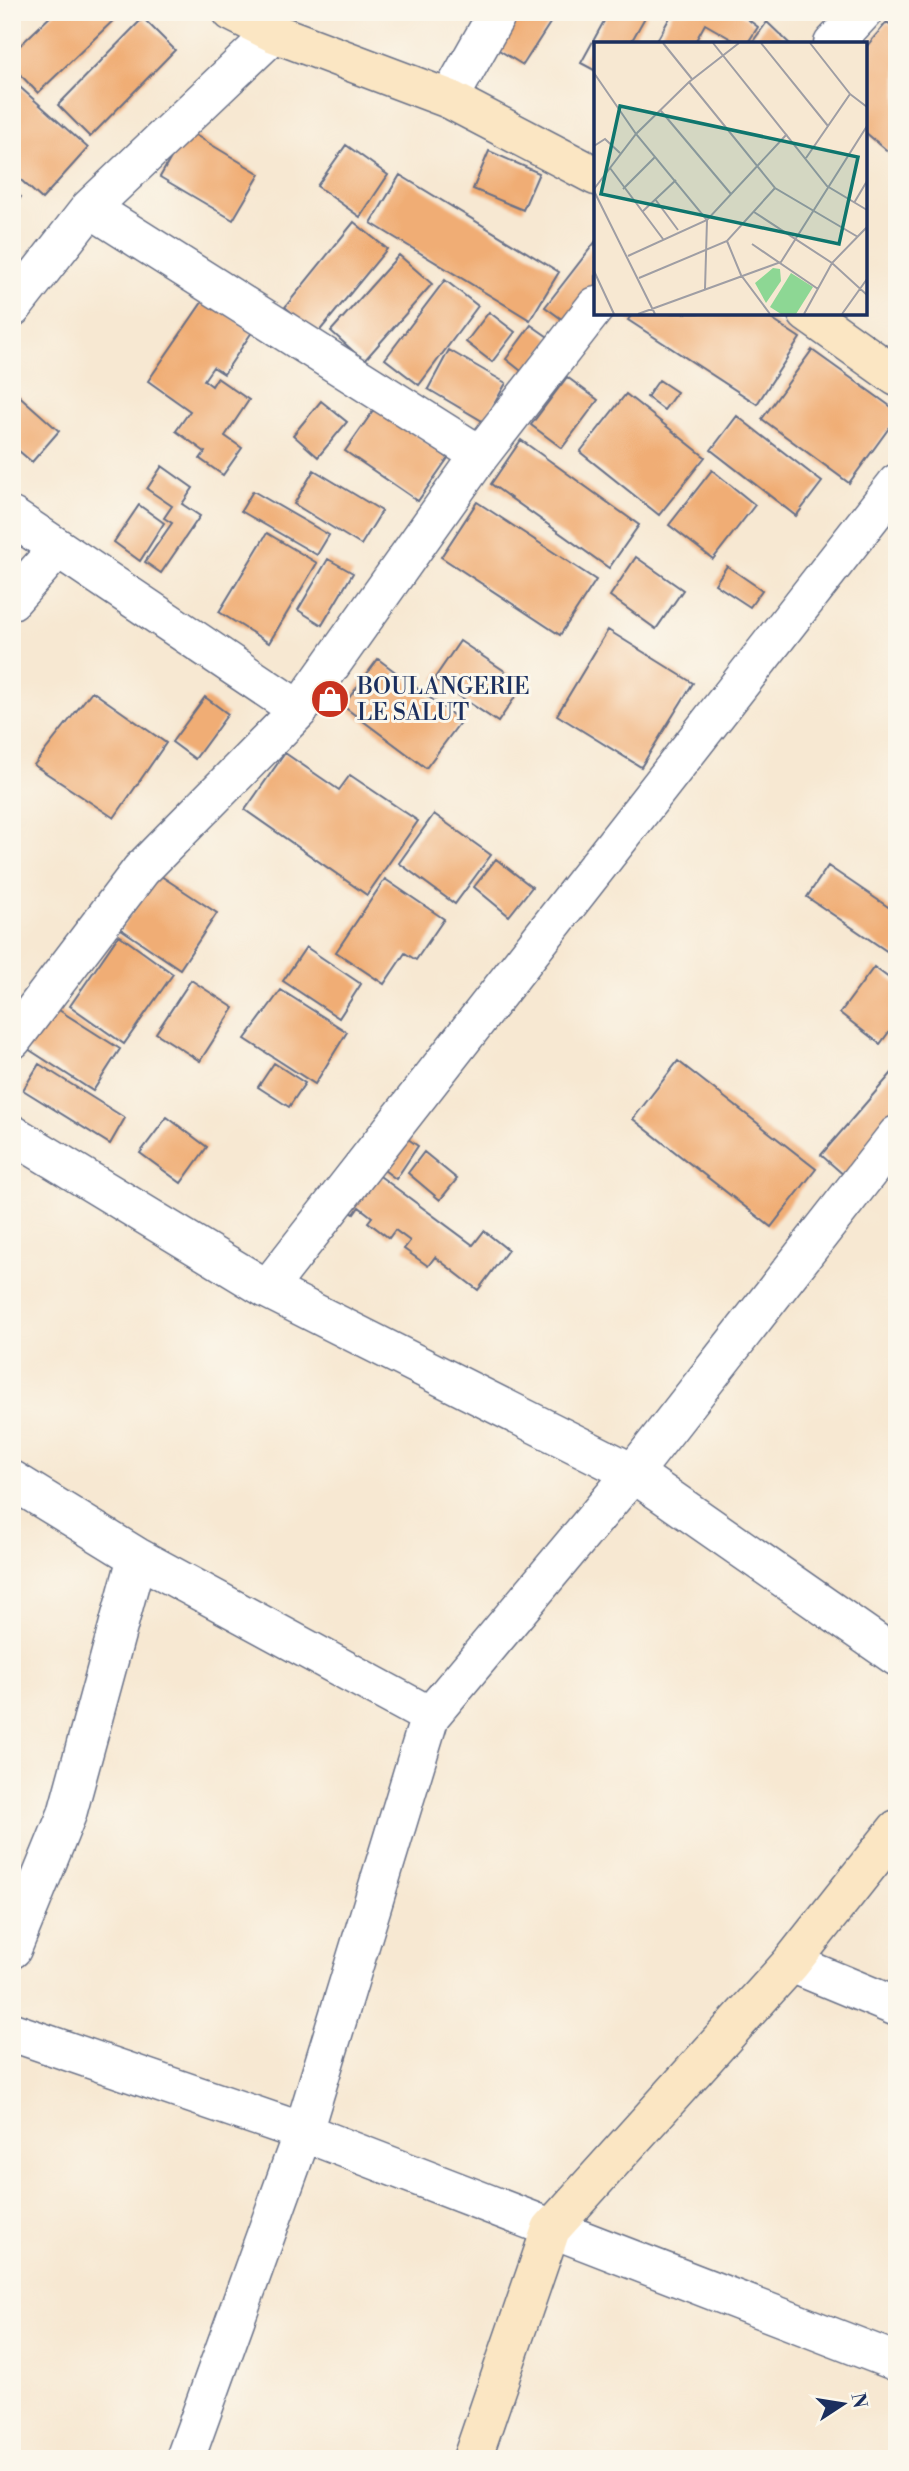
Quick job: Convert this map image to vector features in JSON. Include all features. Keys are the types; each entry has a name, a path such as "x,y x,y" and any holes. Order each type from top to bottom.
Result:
{"street":[{"path":"232,12 274,33 449,99 594,175"},
{"path":"449,99 498,12"},
{"path":"834,42 863,12"},
{"path":"12,308 90,208 274,33"},
{"path":"90,208 480,455"},
{"path":"12,1040 141,870 299,710 480,455 594,309"},
{"path":"810,315 897,377"},
{"path":"267,1289 897,483"},
{"path":"12,517 299,710"},
{"path":"12,600 58,548"},
{"path":"12,1134 267,1289 633,1473 897,1657"},
{"path":"185,2459 303,2132 430,1716 633,1473 897,1135"},
{"path":"12,1480 137,1557 430,1716"},
{"path":"12,1949 67,1814 137,1557"},
{"path":"472,2459 551,2229 790,1963 897,1829"},
{"path":"790,1963 897,2007"},
{"path":"12,2032 303,2132 897,2362"}],"building":[{"path":"55,12 122,12 38,93 12,66 12,53"},
{"path":"516,12 540,12 552,20 523,65 494,47"},
{"path":"609,12 648,12 631,42 594,42 594,70 581,63"},
{"path":"673,12 738,12 758,27 748,42 736,42 705,24 695,42 656,42"},
{"path":"143,18 175,50 90,137 58,105"},
{"path":"767,22 788,42 752,42"},
{"path":"887,22 897,30 897,159 867,134 867,46"},
{"path":"12,80 88,148 42,199 12,172"},
{"path":"187,130 260,174 233,220 160,177"},
{"path":"346,145 388,175 360,217 317,186"},
{"path":"489,151 539,173 523,210 473,189"},
{"path":"400,175 559,272 530,320 371,223"},
{"path":"12,190 21,197 12,209"},
{"path":"354,222 387,249 317,334 285,307"},
{"path":"594,244 594,294 570,325 545,307"},
{"path":"399,255 432,284 364,361 331,331"},
{"path":"445,280 478,306 419,385 385,359"},
{"path":"205,298 252,332 224,374 213,367 204,380 212,386 217,378 249,400 225,436 242,448 223,475 200,459 205,452 176,431 190,411 148,381"},
{"path":"489,312 515,332 492,362 466,342"},
{"path":"632,315 765,315 800,338 757,404 628,320"},
{"path":"531,325 551,339 525,374 506,359"},
{"path":"449,350 506,383 484,422 428,389"},
{"path":"812,350 897,411 897,417 849,483 762,419"},
{"path":"567,377 598,400 562,448 531,425"},
{"path":"659,380 677,392 664,410 647,397"},
{"path":"15,392 59,431 32,462 12,445 12,395"},
{"path":"626,394 705,457 659,515 580,452"},
{"path":"321,401 347,422 318,457 293,435"},
{"path":"376,407 448,458 418,501 345,451"},
{"path":"737,416 822,482 796,516 711,450"},
{"path":"521,440 639,525 609,568 491,484"},
{"path":"162,466 193,488 182,504 200,516 161,573 145,562 172,523 164,518 172,506 147,489"},
{"path":"314,470 382,511 361,545 294,504"},
{"path":"712,470 755,505 713,559 669,525"},
{"path":"253,491 329,535 317,555 241,511"},
{"path":"477,502 596,580 560,635 441,557"},
{"path":"139,505 164,523 140,561 114,542"},
{"path":"267,533 317,563 269,643 219,612"},
{"path":"636,557 683,590 656,629 610,596"},
{"path":"328,559 353,573 322,625 298,610"},
{"path":"727,566 762,590 750,607 715,584"},
{"path":"608,630 693,683 641,767 557,715"},
{"path":"460,641 524,684 498,722 434,679"},
{"path":"378,659 461,721 426,768 343,706"},
{"path":"92,691 166,743 114,818 34,765"},
{"path":"205,697 228,714 195,759 172,742"},
{"path":"285,753 339,790 350,775 418,821 367,895 245,810"},
{"path":"434,814 491,855 455,904 399,863"},
{"path":"496,859 532,887 509,916 474,887"},
{"path":"828,866 897,913 897,958 807,897"},
{"path":"158,874 217,913 180,969 121,929"},
{"path":"385,879 444,919 416,960 405,953 384,984 336,952"},
{"path":"119,935 173,974 124,1044 70,1006"},
{"path":"306,947 361,984 339,1018 283,981"},
{"path":"874,967 897,984 897,1021 880,1044 840,1013"},
{"path":"191,980 234,1008 200,1061 156,1033"},
{"path":"281,990 347,1032 315,1084 245,1039"},
{"path":"51,1005 120,1049 93,1091 25,1047"},
{"path":"678,1061 816,1169 771,1227 633,1119"},
{"path":"274,1063 305,1083 289,1107 258,1087"},
{"path":"39,1064 125,1118 110,1144 23,1090"},
{"path":"897,1067 897,1116 845,1176 821,1155"},
{"path":"167,1117 207,1147 181,1183 140,1153"},
{"path":"398,1132 418,1146 396,1179 376,1164"},
{"path":"424,1152 457,1179 440,1200 408,1173"},
{"path":"369,1168 473,1245 484,1231 508,1250 478,1290 435,1257 428,1266 404,1249 410,1241 395,1230 389,1238 368,1222 372,1217 359,1207 354,1214 341,1205"}],"place":[{"name":"BOULANGERIE LE SALUT","path":"330,699"}]}
